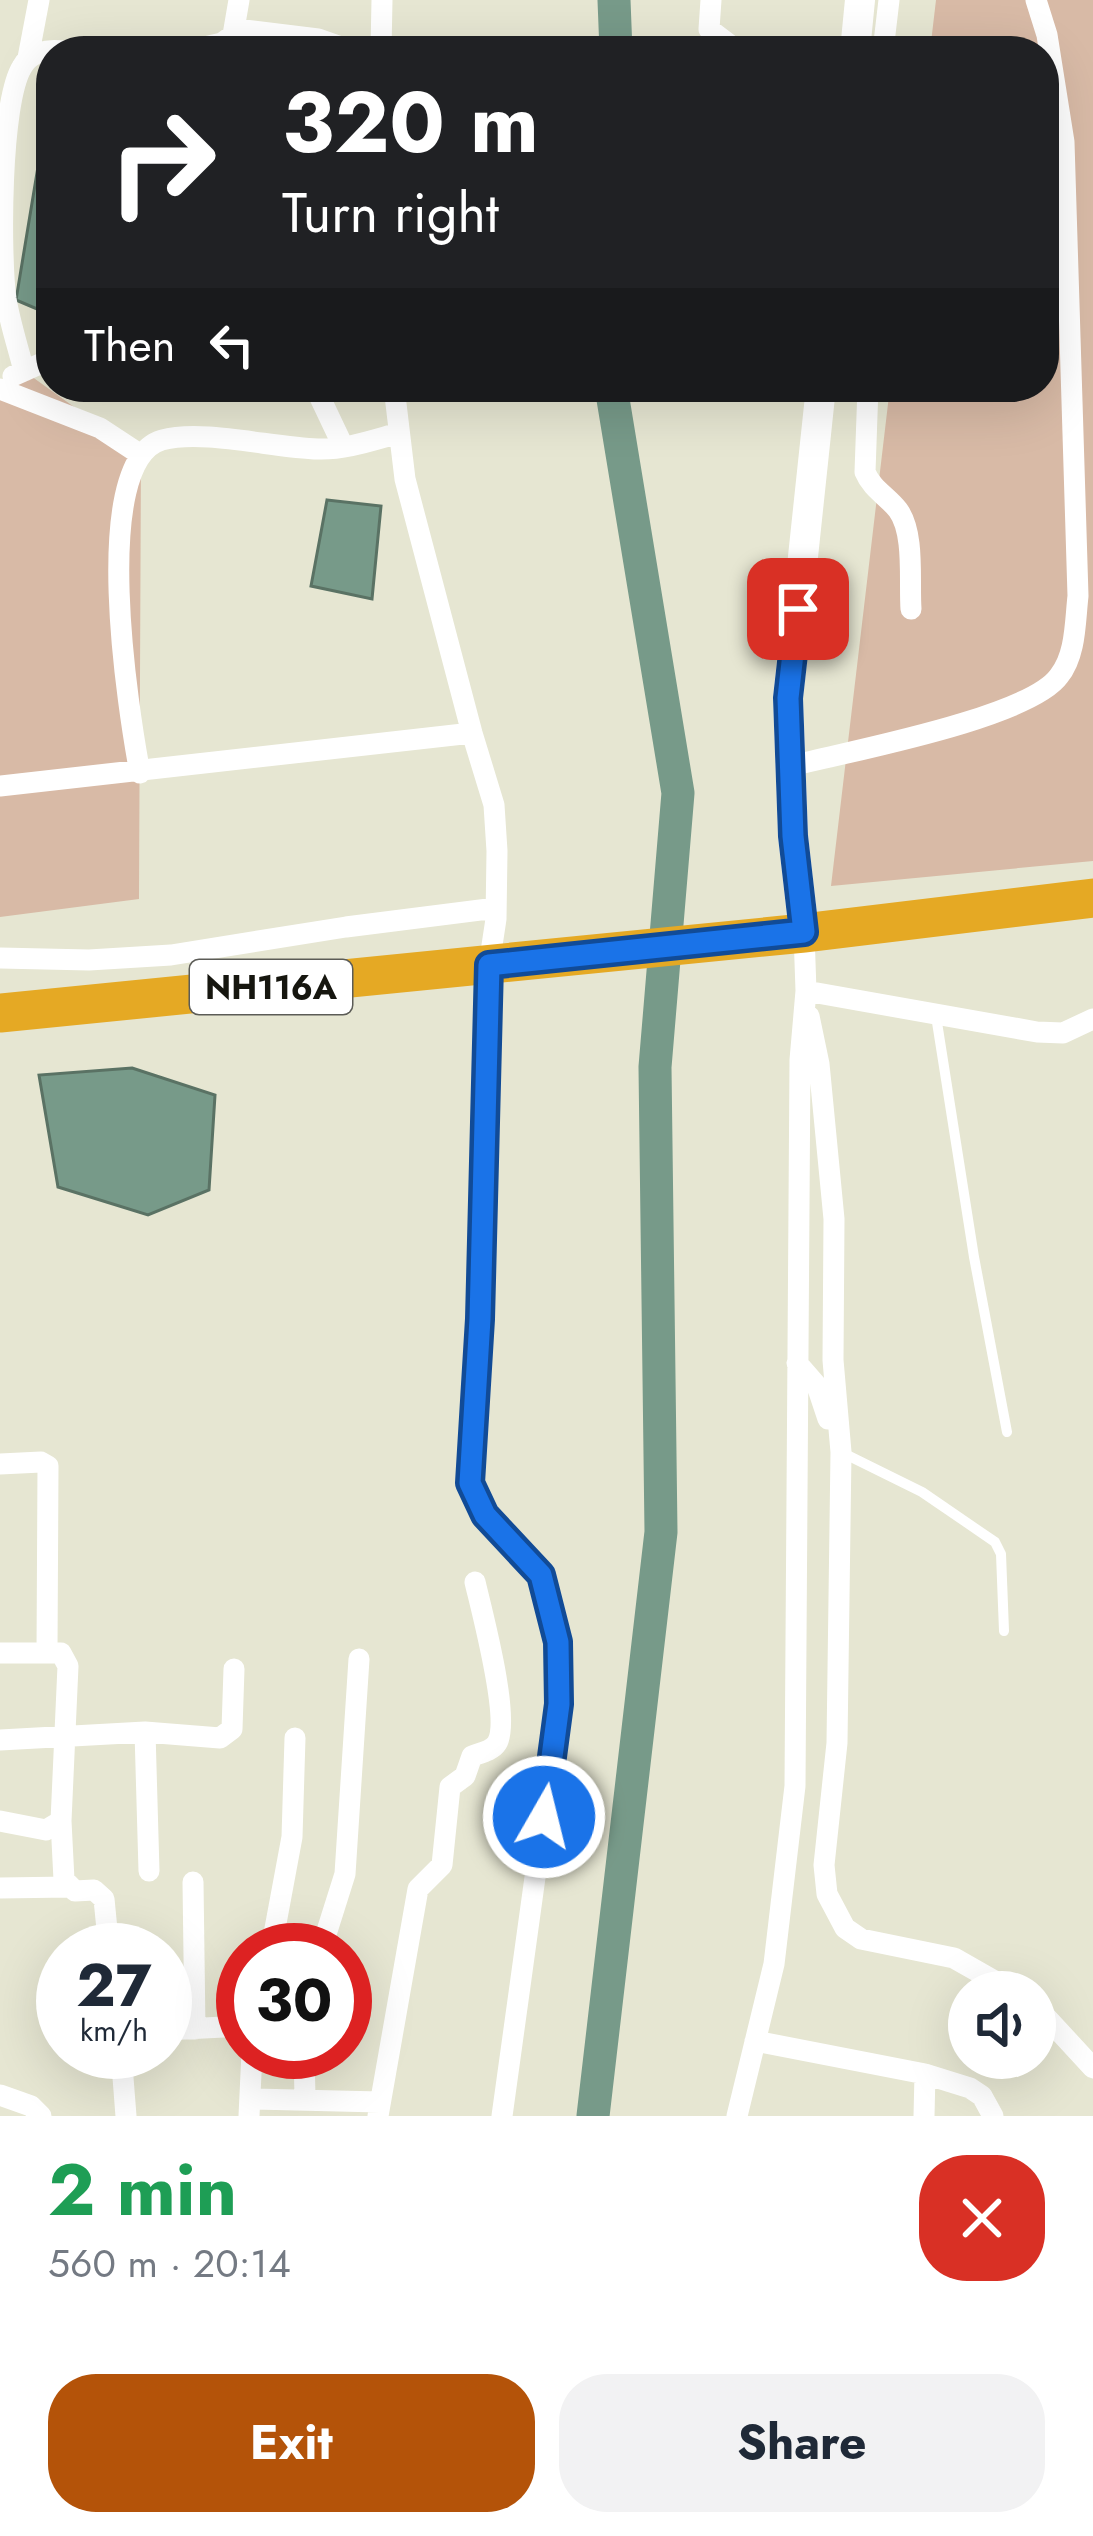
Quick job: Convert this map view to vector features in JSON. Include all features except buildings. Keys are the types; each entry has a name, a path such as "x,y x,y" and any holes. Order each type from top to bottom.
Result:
{"highway":[{"name":"NH116A","path":"0,1012 542,960 1093,898"}],"street":[{"path":"24,371 5,295 3,201 10,110 15,84 28,58 39,0"},
{"path":"229,36 236,29 239,0"},
{"path":"381,36 382,0"},
{"path":"711,0 709,28 719,36"},
{"path":"856,36 860,0"},
{"path":"885,36 889,0"},
{"path":"1036,0 1047,36"},
{"path":"236,29 293,36"},
{"path":"28,58 36,53"},
{"path":"791,766 1031,700 1059,677 1071,650 1078,596 1064,142 1059,110"},
{"path":"0,386 36,366"},
{"path":"0,386 36,401"},
{"path":"38,402 100,428 141,454"},
{"path":"322,402 343,446"},
{"path":"396,402 405,479 472,733 487,773 497,825 470,1483 485,1515 544,1581 560,1670 502,2116"},
{"path":"819,402 788,698 792,933 819,1064 834,1219 833,1360 841,1459 837,1743 824,1865 827,1894 844,1928 878,1946 954,1958 977,1971"},
{"path":"867,402 865,472 900,512 906,528 911,609"},
{"path":"140,773 125,691 120,623 128,477 141,454 158,441 184,437 321,449 399,433"},
{"path":"0,786 472,733"},
{"path":"0,958 171,955 496,908"},
{"path":"806,998 1063,1033 1093,1019"},
{"path":"737,2116 774,1964 795,1786 800,1060 806,998"},
{"path":"797,1363 822,1397 832,1448 841,1459"},
{"path":"0,1464 41,1462 48,1466 47,1652"},
{"path":"250,2108 305,2098 378,2109 418,1889 442,1865 451,1787 466,1776 472,1756 498,1742 499,1703 475,1582"},
{"path":"0,1653 61,1653 68,1666 61,1869 69,1887"},
{"path":"327,1923 343,1888 359,1659"},
{"path":"0,1740 145,1732 228,1736 234,1669"},
{"path":"145,1732 149,1871"},
{"path":"276,1923 292,1837 295,1738"},
{"path":"0,1821 46,1830 61,1821"},
{"path":"193,1882 195,2029"},
{"path":"0,1888 94,1890 104,1899 106,1923"},
{"path":"192,2029 216,2028"},
{"path":"1056,2028 1093,2068"},
{"path":"755,2041 926,2074 970,2088 982,2096 993,2116"},
{"path":"924,2116 926,2074"},
{"path":"123,2079 126,2116"},
{"path":"305,2079 305,2098"},
{"path":"0,2095 31,2107 40,2116"}],"lane":[{"path":"936,1016 1007,1432"},
{"path":"841,1459 922,1492 995,1542 1001,1554 1004,1630"}],"shaded area":[{"path":"936,0 1093,0 1093,861 831,886 888,402 1059,402 1059,36 932,36"},
{"path":"36,179 36,309 16,300"},
{"path":"24,371 36,380 36,402 67,402 141,455 139,899 0,917 0,383"},
{"path":"327,500 381,506 372,599 311,586"},
{"path":"132,1068 215,1095 209,1190 148,1215 58,1187 39,1075"}],"waterway":[{"path":"614,0 615,36"},
{"path":"593,2116 661,1532 655,1067 678,793 613,402"}],"route":[{"path":"544,1817 560,1670 548,1596 541,1575 485,1515 470,1483 480,1319 489,965 804,932 793,836 788,698 798,609"}]}
